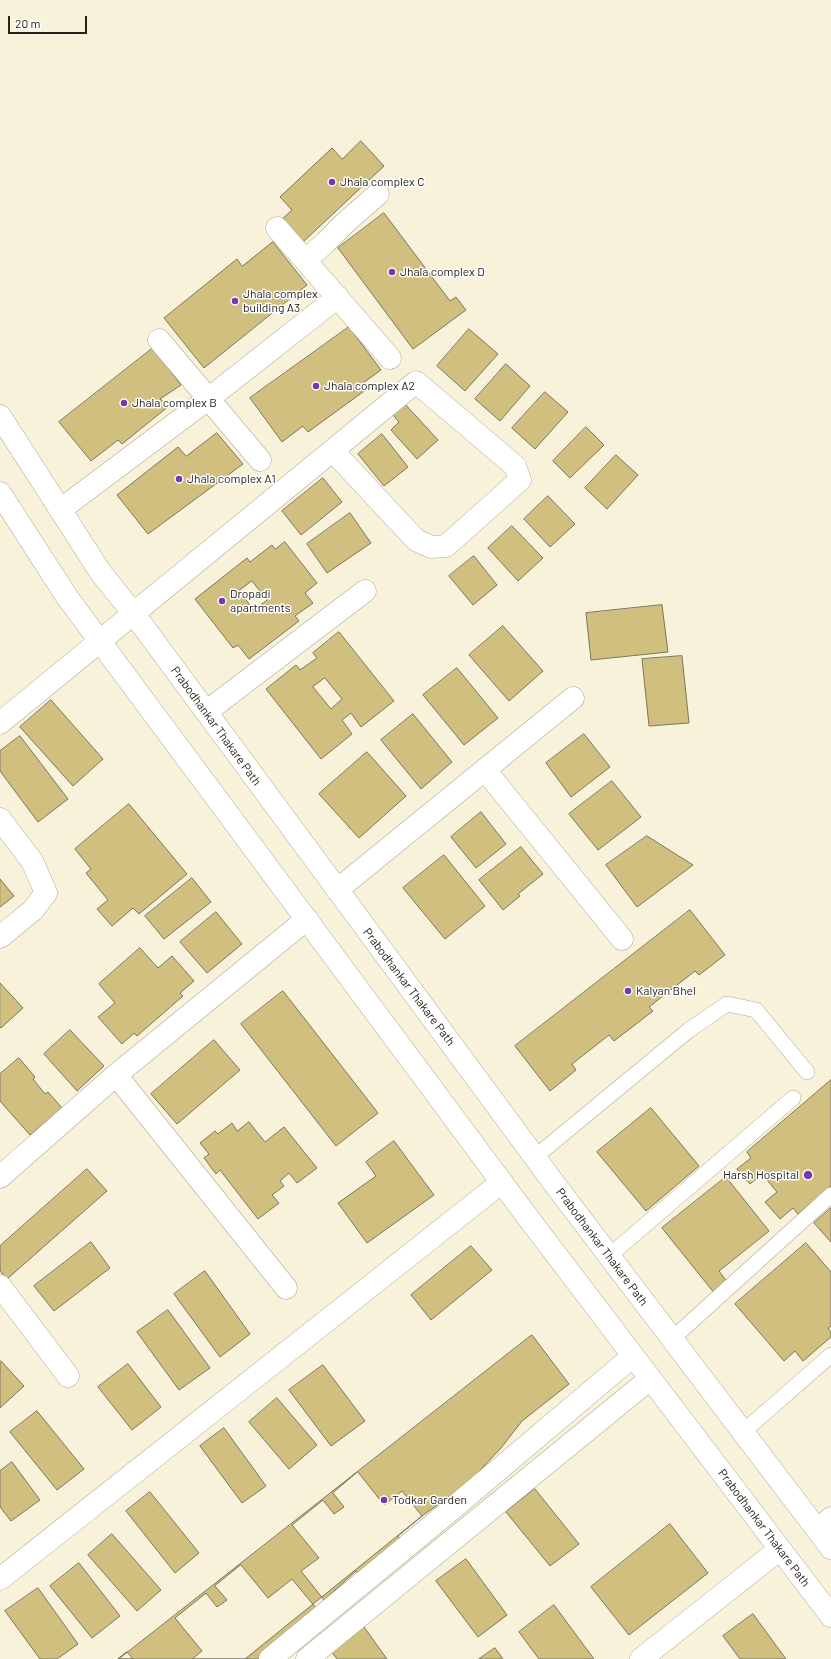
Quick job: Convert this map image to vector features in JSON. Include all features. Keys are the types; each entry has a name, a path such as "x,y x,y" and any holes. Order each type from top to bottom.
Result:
{"street":[{"path":"306,260 378,194"},
{"path":"277,228 390,358"},
{"path":"60,510 208,399 338,297"},
{"path":"159,340 260,460"},
{"path":"0,723 134,614 333,450 416,382 515,466 520,480 446,546 431,547 416,540 333,450"},
{"name":"Prabodhankar Thakare Path","path":"0,416 101,573 134,614 535,1157 672,1339 743,1432 824,1524 831,1548"},
{"name":"Prabodhankar Thakare Path","path":"0,493 67,597 502,1182 831,1616"},
{"path":"206,712 365,591"},
{"path":"337,890 573,698"},
{"path":"485,770 622,939"},
{"path":"0,819 32,861 46,893 33,910 0,937"},
{"path":"0,1177 116,1075 306,919"},
{"path":"116,1075 286,1288"},
{"path":"0,1579 502,1182"},
{"path":"0,1286 68,1376"},
{"path":"270,1659 440,1519 633,1356"},
{"path":"307,1659 650,1379"},
{"path":"641,1659 780,1549"}],"lane":[{"path":"535,1157 689,1030 727,1004 756,1010 807,1072"},
{"path":"609,1256 793,1098"},
{"path":"672,1339 831,1195"},
{"path":"743,1432 831,1355"}],"building":[{"name":"Jhala complex C","path":"361,141 384,166 302,243 280,221 292,210 280,197 332,148 342,159"},
{"name":"Jhala complex D","path":"384,213 450,301 456,297 466,310 413,349 338,248"},
{"name":"Jhala complex building A3","path":"273,242 307,285 204,368 164,318 237,259 242,266"},
{"name":"Jhala complex A2","path":"349,327 381,370 363,383 367,389 308,432 303,426 282,442 250,398"},
{"path":"469,329 498,354 465,391 437,366"},
{"name":"Jhala complex B","path":"153,348 181,385 160,399 169,406 122,444 118,440 91,461 59,422"},
{"path":"506,364 530,386 500,421 475,399"},
{"path":"545,392 568,412 535,449 512,428"},
{"path":"404,403 438,440 417,459 391,430 399,422 392,414"},
{"path":"586,427 604,445 570,478 553,461"},
{"name":"Jhala complex A1","path":"217,433 243,464 148,534 117,495 178,447 186,456"},
{"path":"382,434 408,467 384,486 358,454"},
{"path":"616,455 638,475 607,509 585,488"},
{"path":"323,478 342,502 301,535 282,511"},
{"path":"548,496 575,524 550,547 524,519"},
{"path":"350,513 371,543 327,573 307,544"},
{"path":"512,526 543,558 518,581 488,548"},
{"name":"Dropadi apartments","path":"285,542 317,583 305,593 313,603 295,616 299,621 249,659 238,645 233,648 195,599 247,558 250,562 272,545 275,549","holes":["252,581 267,600 254,610 239,591"]},
{"path":"474,556 497,585 473,605 449,576"},
{"path":"662,605 668,652 591,660 586,613"},
{"path":"503,626 543,671 509,701 469,655"},
{"path":"339,632 394,701 361,727 351,713 342,720 352,734 321,759 266,689 296,665 300,670 317,658 313,653","holes":["325,678 342,699 331,709 313,687"]},
{"path":"682,656 689,723 649,726 642,659"},
{"path":"457,668 498,718 464,745 423,695"},
{"path":"51,700 103,759 73,786 20,727"},
{"path":"413,714 452,762 421,789 381,740"},
{"path":"584,734 610,767 571,797 546,763"},
{"path":"20,736 68,799 38,822 0,771 0,751"},
{"path":"367,752 406,796 359,838 319,794"},
{"path":"612,781 641,817 598,850 569,814"},
{"path":"129,804 187,874 139,914 133,908 112,926 97,909 108,900 86,873 91,869 75,849"},
{"path":"481,812 506,844 476,868 451,837"},
{"path":"647,836 693,865 637,907 606,865"},
{"path":"521,847 543,874 518,894 520,896 503,910 479,880"},
{"path":"444,855 485,906 445,939 403,888"},
{"path":"192,878 211,902 164,939 145,916"},
{"path":"0,879 14,896 0,907"},
{"name":"Kalyan Bhel","path":"690,910 725,955 699,975 695,971 649,1007 653,1011 614,1041 609,1035 572,1064 576,1070 550,1091 515,1046"},
{"path":"216,912 242,944 207,973 180,942"},
{"path":"140,948 158,968 172,956 194,981 180,993 183,996 137,1036 134,1033 122,1044 98,1017 115,1003 99,984"},
{"path":"0,983 23,1008 1,1028 0,1027"},
{"path":"283,991 378,1113 336,1146 241,1024"},
{"path":"70,1030 104,1066 77,1091 44,1054"},
{"path":"214,1040 240,1070 177,1124 151,1094"},
{"path":"19,1058 35,1077 33,1079 45,1094 48,1092 62,1108 30,1135 0,1101 0,1074"},
{"path":"831,1080 831,1186 798,1214 793,1208 780,1219 765,1202 777,1192 762,1174 750,1184 737,1169 751,1158 747,1152"},
{"path":"651,1108 699,1166 646,1211 597,1152"},
{"path":"249,1122 265,1142 284,1127 317,1168 297,1183 289,1173 280,1181 284,1186 272,1195 279,1203 258,1219 220,1170 216,1174 204,1158 209,1154 200,1143 215,1131 218,1134 232,1123 237,1131"},
{"path":"394,1141 434,1195 367,1243 338,1203 376,1176 366,1162"},
{"path":"87,1169 107,1191 7,1279 0,1271 0,1246"},
{"path":"726,1177 769,1231 719,1271 728,1283 715,1294 662,1228"},
{"path":"831,1208 831,1242 814,1223"},
{"path":"91,1242 110,1268 54,1311 34,1286"},
{"path":"806,1243 831,1272 831,1326 828,1328 831,1332 831,1337 803,1361 795,1351 784,1361 735,1304"},
{"path":"471,1246 492,1270 431,1320 411,1295"},
{"path":"205,1271 250,1334 220,1357 174,1294"},
{"path":"168,1310 210,1368 179,1390 137,1332"},
{"name":"Todkar Garden","path":"532,1335 569,1384 522,1421 501,1448 468,1483 422,1516 245,1659 119,1659"},
{"path":"1,1361 24,1386 0,1408 0,1362"},
{"path":"128,1364 161,1407 132,1430 98,1387"},
{"path":"323,1365 365,1421 331,1446 289,1390"},
{"path":"277,1398 317,1445 289,1469 249,1422"},
{"path":"37,1411 84,1469 57,1490 10,1432"},
{"path":"224,1428 266,1486 242,1503 200,1446"},
{"path":"12,1462 40,1500 11,1521 0,1507 0,1471"},
{"path":"358,1472 384,1505 402,1491 422,1516 398,1536 402,1544 360,1578 356,1571 324,1600 301,1571 319,1558 292,1525 323,1500 334,1514 344,1507 333,1493"},
{"path":"535,1489 579,1544 550,1566 506,1512"},
{"path":"150,1492 199,1553 175,1573 126,1511"},
{"path":"670,1524 708,1573 629,1635 591,1587"},
{"path":"112,1534 161,1590 137,1611 88,1555"},
{"path":"466,1559 507,1615 478,1637 436,1581"},
{"path":"79,1563 120,1616 92,1638 50,1586"},
{"path":"241,1565 268,1598 292,1579 316,1608 260,1659 192,1659 202,1651 175,1618 206,1593 217,1607 227,1600 215,1586"},
{"path":"38,1588 78,1644 57,1659 40,1659 5,1611"},
{"path":"554,1605 594,1659 539,1659 519,1632"},
{"path":"753,1614 786,1659 740,1659 723,1636"},
{"path":"364,1627 387,1659 337,1659 331,1651"},
{"path":"495,1648 503,1659 479,1659"},
{"path":"127,1652 133,1659 118,1659"}],"place":[{"name":"Jhala complex C","path":"332,182"},
{"name":"Jhala complex D","path":"392,272"},
{"name":"Jhala complex building A3","path":"235,301"},
{"name":"Jhala complex A2","path":"316,386"},
{"name":"Jhala complex B","path":"124,403"},
{"name":"Jhala complex A1","path":"179,479"},
{"name":"Dropadi apartments","path":"222,601"},
{"name":"Kalyan Bhel","path":"628,991"},
{"name":"Harsh Hospital","path":"808,1175"},
{"name":"Todkar Garden","path":"384,1500"}]}
